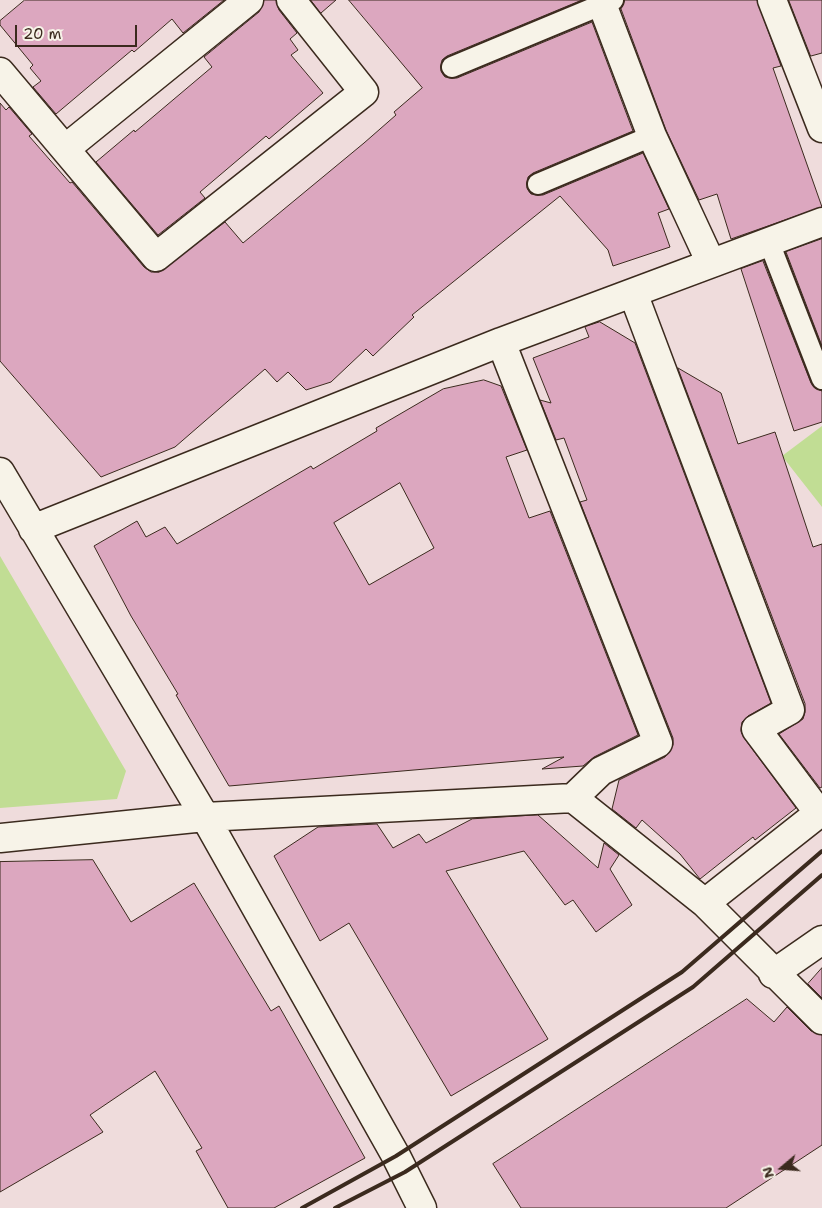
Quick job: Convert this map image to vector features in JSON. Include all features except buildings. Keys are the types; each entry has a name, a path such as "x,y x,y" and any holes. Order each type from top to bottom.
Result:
{"street":[{"path":"65,149 249,0"},
{"path":"0,72 156,257 364,92 291,0"},
{"path":"772,0 822,128"},
{"path":"608,2 652,136 711,264"},
{"path":"33,528 501,342 822,222"},
{"path":"633,293 790,710 756,729 819,813 705,903"},
{"path":"0,838 205,817 573,798 601,771 658,743 501,342"},
{"path":"0,472 205,817 396,1156 422,1208"},
{"path":"573,798 705,903 822,1020"},
{"path":"774,974 822,940"}],"lane":[{"path":"452,67 608,2"},
{"path":"538,184 652,136"},
{"path":"769,242 822,379"}],"green space":[{"path":"822,426 822,507 782,456"},
{"path":"0,556 126,771 117,799 0,808"}],"railway":[{"path":"302,1208 396,1156 682,972 822,851"},
{"path":"335,1208 405,1172 693,987 822,875"}]}
